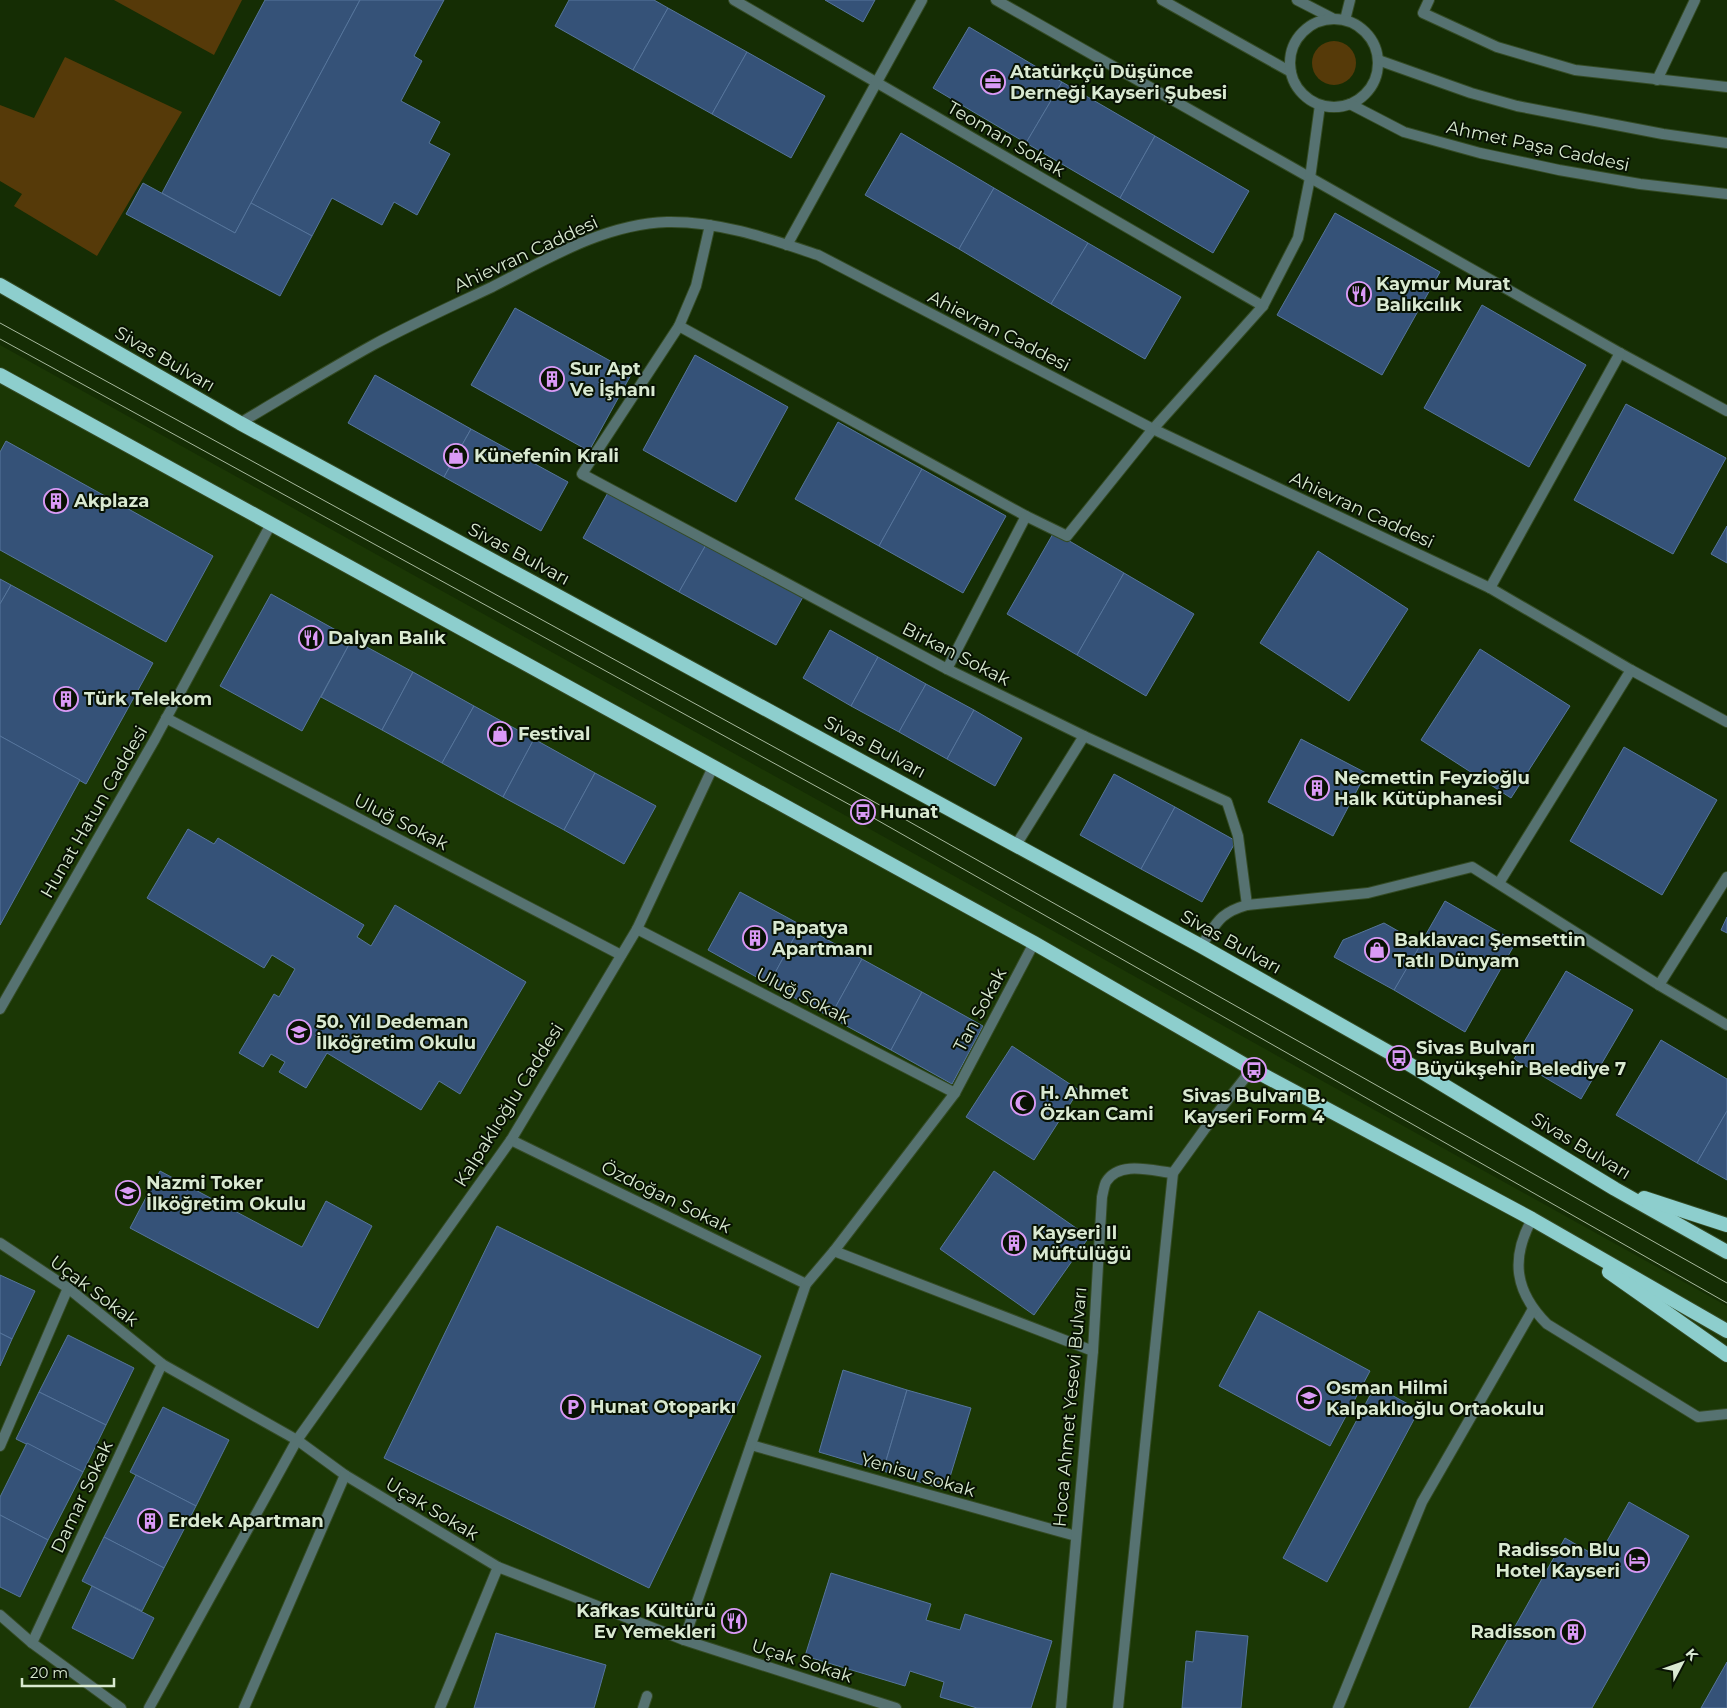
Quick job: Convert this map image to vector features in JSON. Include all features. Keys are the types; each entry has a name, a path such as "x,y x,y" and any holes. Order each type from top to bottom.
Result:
{"highway":[{"name":"Sivas Bulvarı","path":"0,285 240,423 1201,946 1400,1058 1615,1189 1727,1252"},
{"path":"0,375 1034,943 1252,1068 1532,1219 1727,1331"},
{"path":"1615,1189 1727,1225"},
{"path":"1532,1219 1727,1355"}],"street":[{"name":"Teoman Sokak","path":"734,0 1263,306"},
{"path":"787,245 922,0"},
{"path":"996,0 1620,353 1727,411"},
{"path":"1162,0 1291,72"},
{"path":"1297,0 1332,18 1346,20 1358,26 1368,35 1375,46 1378,60 1377,73 1372,86 1350,104 1336,107 1320,105 1307,98 1296,86 1291,72 1290,57 1295,42 1304,30 1317,22 1332,18"},
{"path":"1346,20 1350,0"},
{"path":"1429,0 1423,13 1497,47 1575,70 1727,87"},
{"path":"1657,80 1695,0"},
{"name":"Ahmet Paşa Caddesi","path":"1378,60 1471,94 1517,106 1663,134 1727,143"},
{"name":"Ahmet Paşa Caddesi","path":"1350,104 1404,132 1480,153 1640,184 1727,194"},
{"path":"710,225 696,286 679,326 1026,516 1067,536 1153,429 1263,306 1298,238 1310,178 1320,105"},
{"name":"Ahievran Caddesi","path":"240,423 374,345 572,246 608,233 637,226 668,222 710,225 818,255 1153,429 1490,588 1631,670 1727,722"},
{"name":"Birkan Sokak","path":"679,326 582,474 947,669 1084,736 1227,802 1238,836 1247,905"},
{"path":"1490,588 1620,353"},
{"path":"947,669 1026,516"},
{"name":"Hunat Hatun Caddesi","path":"0,1009 166,718 271,524"},
{"path":"1499,883 1631,670"},
{"name":"Uluğ Sokak","path":"166,718 621,955"},
{"path":"1016,845 1084,736"},
{"name":"Kalpaklıoğlu Caddesi","path":"149,1708 297,1440 511,1140 637,929 713,767"},
{"path":"1201,946 1220,918 1232,909 1247,905 1368,893 1472,868 1727,1025"},
{"path":"1658,984 1727,877"},
{"name":"Uluğ Sokak","path":"637,929 955,1093"},
{"name":"Tan Sokak","path":"806,1284 834,1251 955,1093 1034,943"},
{"path":"1118,1708 1173,1173 1252,1068"},
{"name":"Özdoğan Sokak","path":"511,1140 806,1284"},
{"name":"Hoca Ahmet Yesevi Bulvarı","path":"1061,1708 1092,1351 1102,1197 1106,1182 1116,1172 1127,1168 1173,1173"},
{"path":"1532,1219 1520,1247 1518,1260 1519,1274 1522,1288 1533,1309 1547,1324 1698,1417 1727,1414"},
{"name":"Uçak Sokak","path":"0,1244 68,1288 162,1364 297,1440 344,1475 498,1567 684,1640 896,1708"},
{"path":"834,1251 1092,1351"},
{"path":"684,1640 806,1284"},
{"path":"0,1446 68,1288"},
{"path":"1338,1708 1422,1502 1533,1309"},
{"name":"Damar Sokak","path":"32,1643 162,1364"},
{"name":"Yenisu Sokak","path":"751,1445 1076,1536"},
{"path":"244,1708 344,1475"},
{"path":"440,1708 498,1567"},
{"path":"0,1615 32,1643 121,1708"},
{"path":"643,1708 647,1696"}],"shaded area":[{"path":"114,0 242,0 214,55"},
{"path":"1338,41 1350,47 1355,54 1355,72 1350,79 1343,84 1330,85 1318,79 1313,72 1312,59 1318,47 1325,42"},
{"path":"65,57 182,112 97,256 14,206 22,194 0,181 0,105 34,118"},
{"path":"0,345 1727,1306 1727,1708 0,1708"}],"building":[{"path":"265,0 360,0 235,233 162,193"},
{"path":"360,0 444,0 414,56 422,61 401,101 440,122 429,143 450,154 417,215 394,202 382,225 332,198 312,236 251,203"},
{"path":"569,0 654,0 668,8 633,70 555,26"},
{"path":"825,0 875,0 863,22"},
{"path":"668,8 747,52 712,114 633,70"},
{"path":"969,27 1062,82 1026,143 933,88"},
{"path":"747,52 825,96 791,158 712,114"},
{"path":"1062,82 1155,136 1120,198 1026,143"},
{"path":"901,133 994,188 959,249 865,195"},
{"path":"1155,136 1249,191 1213,253 1120,198"},
{"path":"143,183 235,233 251,203 312,236 280,296 126,214"},
{"path":"994,188 1088,243 1051,304 959,249"},
{"name":"Kaymur Murat Balıkcılık","path":"1335,213 1440,272 1382,375 1277,315"},
{"path":"1088,243 1181,297 1145,359 1051,304"},
{"path":"1482,305 1586,365 1529,467 1424,408"},
{"name":"Sur Apt Ve İşhanı","path":"515,308 632,373 589,451 471,385"},
{"path":"695,355 788,407 736,502 643,450"},
{"path":"375,375 471,429 444,477 348,423"},
{"path":"1626,404 1726,458 1673,554 1574,500"},
{"path":"838,422 922,469 879,546 795,499"},
{"path":"471,429 568,482 541,531 444,477"},
{"name":"Akplaza","path":"6,441 213,556 166,642 0,550 0,452"},
{"path":"922,469 1006,516 963,593 879,546"},
{"path":"610,489 707,543 679,592 583,538"},
{"path":"1727,526 1727,563 1711,554"},
{"path":"1054,532 1124,573 1077,655 1007,614"},
{"path":"707,543 803,597 776,645 679,592"},
{"path":"1318,551 1408,609 1349,701 1260,643"},
{"path":"1124,573 1194,614 1146,696 1077,655"},
{"path":"0,579 11,585 0,604"},
{"name":"Türk Telekom","path":"11,585 153,663 86,784 0,736 0,604"},
{"path":"271,594 352,639 302,731 220,686"},
{"path":"830,630 878,657 851,706 803,678"},
{"path":"352,639 413,672 382,730 321,697"},
{"path":"1480,649 1570,706 1511,798 1421,740"},
{"path":"878,657 926,684 899,732 851,706"},
{"path":"413,672 474,706 442,763 382,730"},
{"path":"926,684 974,710 947,759 899,732"},
{"path":"474,706 534,739 503,797 442,763"},
{"path":"974,710 1022,738 995,786 947,759"},
{"path":"0,736 80,780 0,925"},
{"path":"534,739 595,773 564,830 503,797"},
{"name":"Necmettin Feyzioğlu Halk Kütüphanesi","path":"1301,739 1366,773 1333,836 1268,802"},
{"path":"1624,747 1717,800 1662,895 1570,841"},
{"path":"595,773 656,806 624,864 564,830"},
{"path":"1114,774 1175,807 1141,869 1080,835"},
{"path":"1175,807 1236,841 1202,902 1141,869"},
{"path":"188,829 214,844 218,838 364,925 357,937 371,946 395,905 526,982 460,1094 439,1081 421,1110 327,1053 306,1088 279,1072 285,1062 271,1054 263,1067 239,1053 274,994 279,997 295,969 272,955 264,968 147,898"},
{"name":"Papatya Apartmanı","path":"740,892 801,925 769,984 708,950"},
{"path":"1445,901 1516,942 1465,1032 1394,990"},
{"path":"1727,917 1727,933 1721,930"},
{"name":"Baklavacı Şemsettin Tatlı Dünyam","path":"1384,923 1421,944 1394,990 1334,957 1343,940"},
{"path":"801,925 862,959 830,1017 769,984"},
{"path":"862,959 922,992 891,1050 830,1017"},
{"path":"1566,971 1633,1010 1581,1099 1514,1059"},
{"path":"922,992 983,1026 952,1084 891,1050"},
{"path":"1661,1040 1727,1079 1727,1111 1697,1163 1616,1115"},
{"name":"H. Ahmet Özkan Cami","path":"1012,1046 1079,1090 1034,1160 966,1117"},
{"path":"1727,1111 1727,1180 1697,1163"},
{"path":"160,1171 302,1247 326,1201 372,1226 318,1328 130,1228"},
{"name":"Kayseri Il Müftülüğü","path":"994,1171 1089,1237 1034,1315 940,1249"},
{"name":"Hunat Otoparkı","path":"497,1226 761,1356 649,1588 384,1458"},
{"path":"0,1275 35,1291 12,1339 0,1333"},
{"path":"1259,1311 1370,1371 1330,1446 1219,1386"},
{"path":"0,1333 12,1339 0,1366"},
{"path":"68,1335 134,1368 106,1425 39,1392"},
{"path":"843,1370 907,1390 883,1471 819,1452"},
{"path":"1375,1386 1419,1410 1327,1582 1283,1558"},
{"path":"907,1390 971,1408 946,1490 883,1471"},
{"path":"39,1392 106,1425 83,1472 16,1439"},
{"path":"163,1407 229,1440 196,1506 130,1472"},
{"path":"27,1443 83,1472 48,1540 0,1515 0,1497"},
{"name":"Erdek Apartman","path":"136,1475 196,1506 164,1568 104,1537"},
{"name":"Radisson","path":"1629,1502 1689,1536 1592,1708 1469,1708 1565,1538 1598,1557"},
{"path":"0,1515 48,1540 20,1597 0,1587"},
{"path":"104,1537 164,1568 142,1611 82,1581"},
{"path":"831,1573 931,1604 926,1620 960,1630 965,1614 1052,1641 1031,1708 977,1708 940,1697 944,1682 910,1671 905,1686 805,1656"},
{"path":"92,1586 154,1618 133,1659 72,1628"},
{"path":"1196,1631 1248,1636 1241,1708 1182,1708 1186,1661 1193,1662"},
{"path":"496,1633 606,1665 594,1708 474,1708"},
{"path":"1727,1662 1727,1708 1701,1708"}],"tram line":[{"path":"0,323 869,799 1727,1283"},
{"path":"0,339 863,812 1727,1303"}],"place":[{"name":"Atatürkçü Düşünce Derneği Kayseri Şubesi","path":"993,82"},
{"name":"Kaymur Murat Balıkcılık","path":"1359,294"},
{"name":"Sur Apt Ve İşhanı","path":"552,379"},
{"name":"Künefenîn Krali","path":"456,456"},
{"name":"Akplaza","path":"56,501"},
{"name":"Dalyan Balık","path":"311,638"},
{"name":"Türk Telekom","path":"66,699"},
{"name":"Festival","path":"500,734"},
{"name":"Necmettin Feyzioğlu Halk Kütüphanesi","path":"1317,788"},
{"name":"Hunat","path":"863,812"},
{"name":"Papatya Apartmanı","path":"755,938"},
{"name":"Baklavacı Şemsettin Tatlı Dünyam","path":"1377,950"},
{"name":"50. Yıl Dedeman İlköğretim Okulu","path":"299,1032"},
{"name":"Sivas Bulvarı Büyükşehir Belediye 7","path":"1399,1058"},
{"name":"Sivas Bulvarı B. Kayseri Form 4","path":"1254,1070"},
{"name":"H. Ahmet Özkan Cami","path":"1023,1103"},
{"name":"Nazmi Toker İlköğretim Okulu","path":"128,1193"},
{"name":"Kayseri Il Müftülüğü","path":"1014,1243"},
{"name":"Osman Hilmi Kalpaklıoğlu Ortaokulu","path":"1309,1398"},
{"name":"Hunat Otoparkı","path":"573,1407"},
{"name":"Erdek Apartman","path":"150,1521"},
{"name":"Radisson Blu Hotel Kayseri","path":"1637,1560"},
{"name":"Kafkas Kültürü Ev Yemekleri","path":"734,1621"},
{"name":"Radisson","path":"1573,1632"}]}
